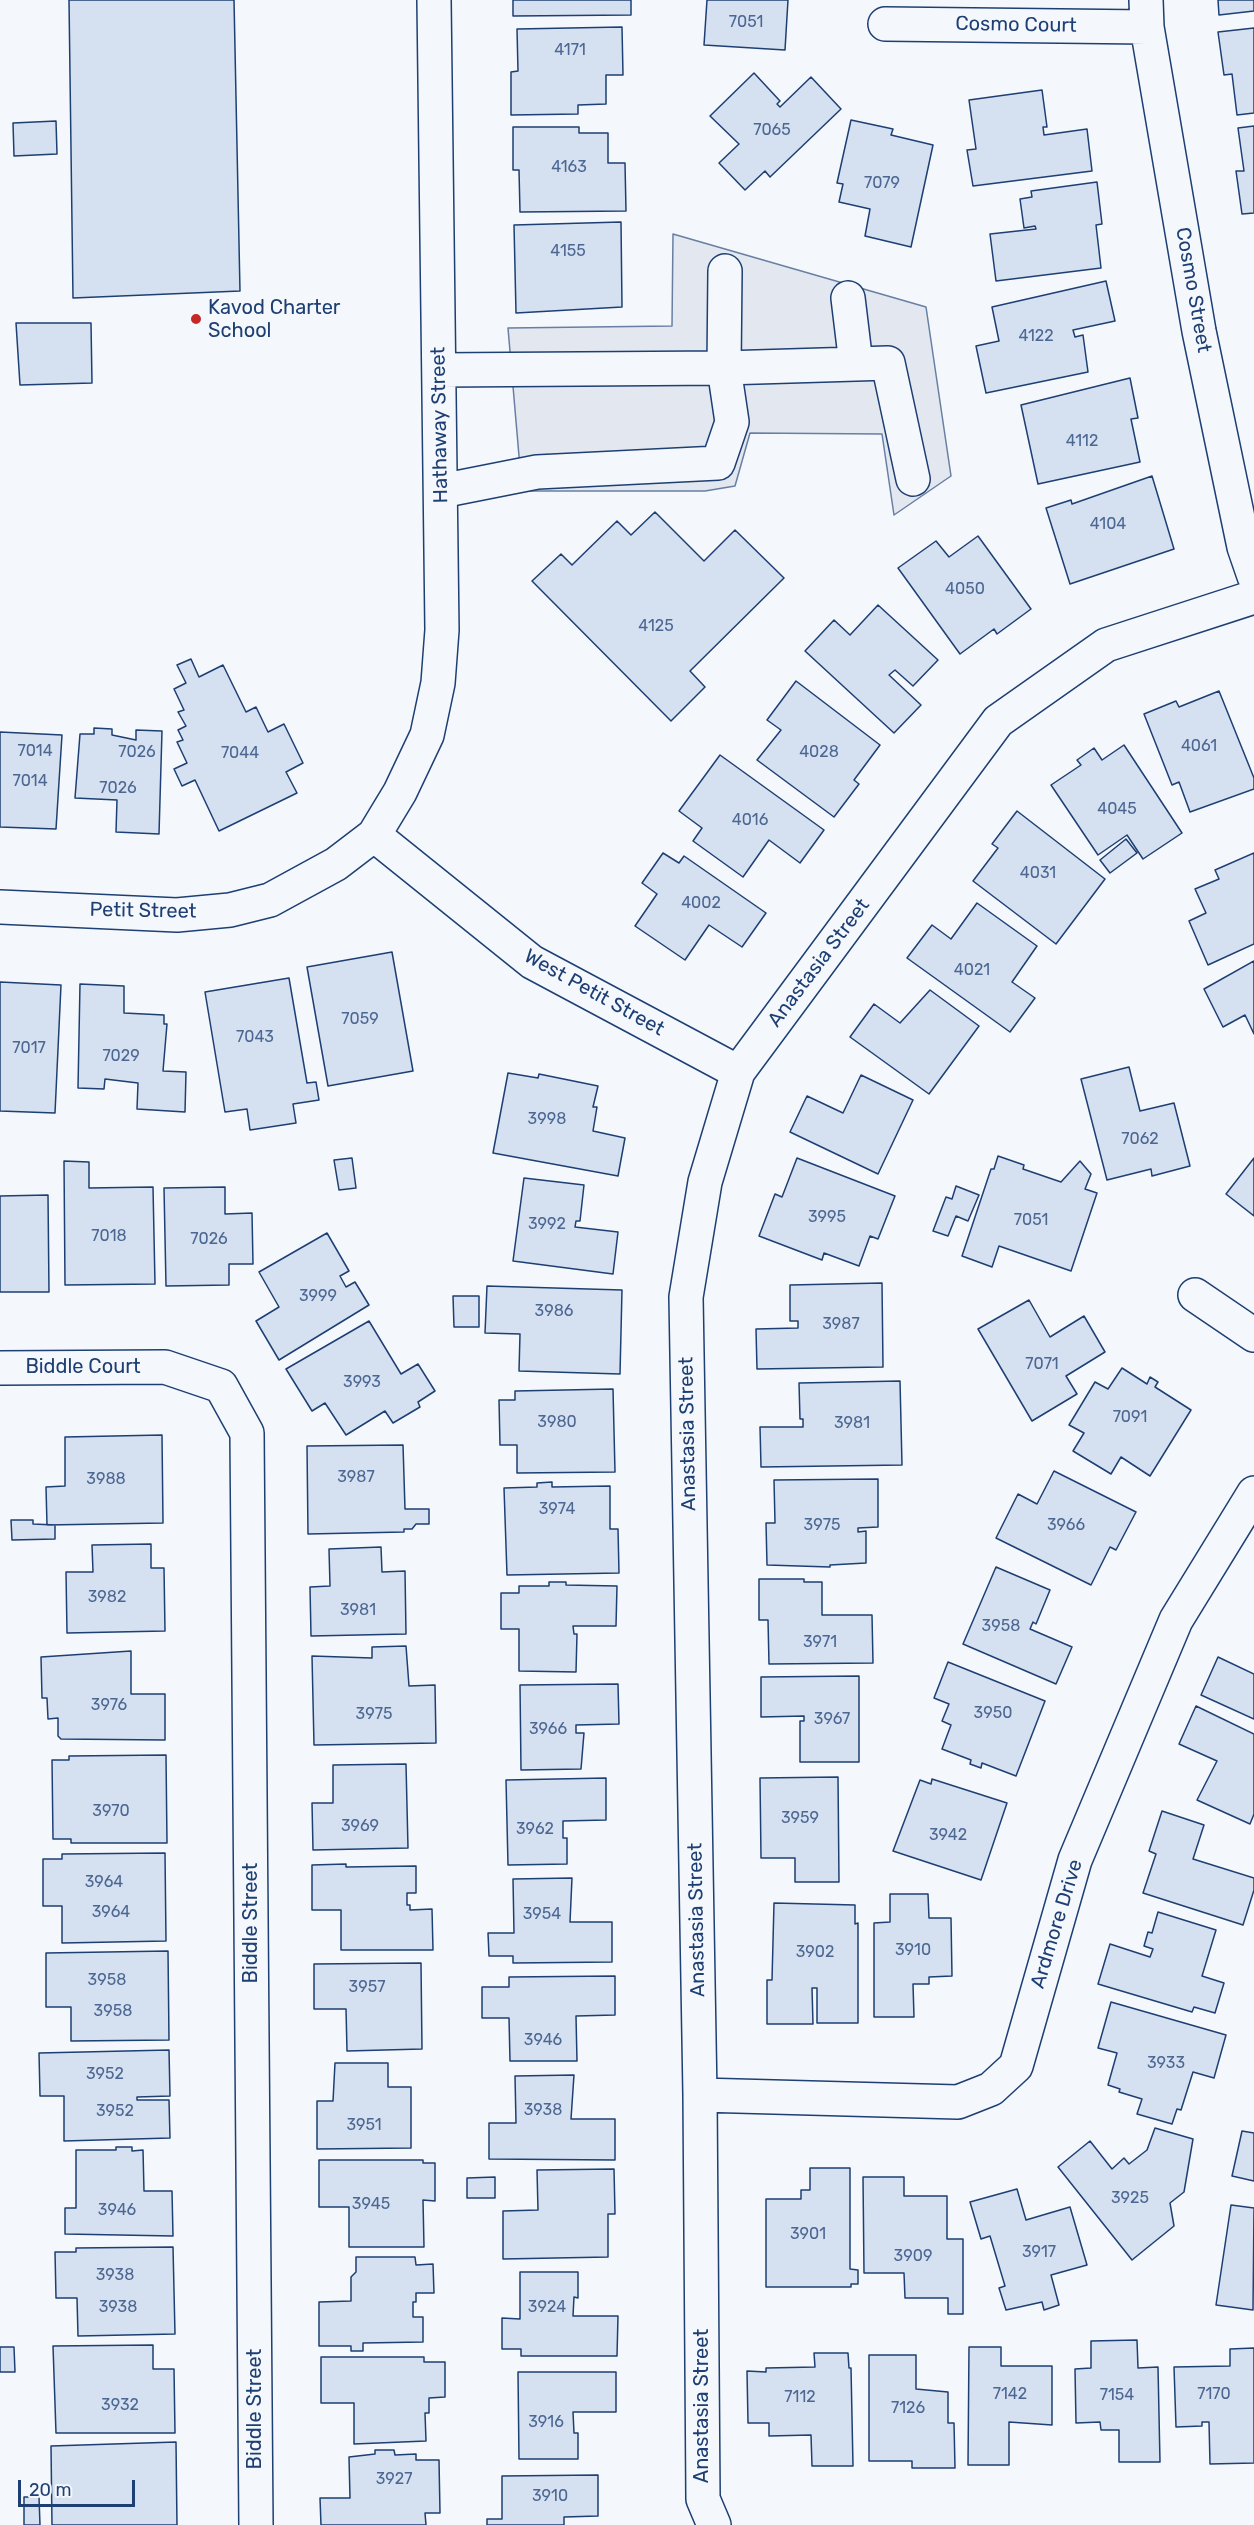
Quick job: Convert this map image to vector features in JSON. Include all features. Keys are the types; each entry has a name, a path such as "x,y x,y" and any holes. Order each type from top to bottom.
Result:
{"street":[{"name":"Hathaway Street","path":"374,835 400,792 427,735 438,683 442,630 434,0"},
{"name":"Cosmo Court","path":"885,24 1147,13"},
{"name":"Cosmo Street","path":"1147,13 1199,331 1244,548 1254,576"},
{"path":"441,491 537,472 718,463 732,422 724,368 725,271"},
{"path":"848,298 856,364"},
{"path":"439,370 724,368 888,363 913,479"},
{"name":"Anastasia Street","path":"714,2525 703,2499 700,2095 686,1297 705,1182 738,1072 998,721 1106,645 1254,597"},
{"name":"Petit Street","path":"0,907 177,915 230,910 270,900 336,864 374,835"},
{"name":"West Petit Street","path":"374,835 532,962 738,1072"},
{"path":"1195,1295 1254,1335"},
{"name":"Biddle Court","path":"0,1368 165,1367"},
{"name":"Biddle Street","path":"165,1367 221,1386 247,1433 256,2525"},
{"name":"Ardmore Drive","path":"700,2095 958,2102 992,2090 1016,2066 1075,1860 1176,1620 1254,1493"}],"shaded area":[{"path":"673,234 926,307 951,476 894,515 882,434 750,433 735,486 705,491 522,491 508,328 672,326"}],"building":[{"path":"69,0 234,0 240,291 73,298"},
{"path":"513,0 631,0 631,15 513,16"},
{"path":"707,0 788,0 785,50 704,45"},
{"path":"1218,0 1254,0 1254,11 1219,15"},
{"path":"622,27 623,75 606,75 606,104 578,105 578,114 511,115 511,72 518,71 517,29"},
{"path":"1254,28 1254,113 1237,115 1232,74 1224,75 1218,32"},
{"path":"754,73 780,101 777,104 780,107 811,77 841,109 770,177 765,171 745,190 719,163 739,144 710,116"},
{"path":"1042,90 1047,127 1043,127 1044,135 1087,129 1092,171 973,186 967,150 976,149 969,100"},
{"path":"851,120 893,129 891,135 933,145 911,247 865,236 870,209 839,202 843,184 837,183"},
{"path":"56,121 57,154 14,156 13,123"},
{"path":"1254,126 1254,213 1242,214 1236,171 1244,171 1238,128"},
{"path":"513,127 579,127 579,133 608,133 608,163 625,163 626,211 520,212 519,170 513,170"},
{"path":"1097,182 1102,224 1096,225 1101,268 996,281 990,234 1036,229 1035,226 1024,228 1020,199 1032,197 1031,191"},
{"path":"621,222 622,307 516,313 514,225"},
{"path":"1106,281 1115,321 1073,330 1075,337 1083,335 1088,372 986,393 976,346 999,341 992,307"},
{"path":"16,323 91,323 92,383 20,385"},
{"path":"1130,378 1138,418 1131,419 1140,462 1038,484 1021,405"},
{"path":"1152,476 1174,549 1070,584 1046,508 1071,500 1072,504"},
{"path":"655,512 704,561 735,530 784,578 690,671 705,687 671,721 532,581 561,554 572,565 617,521 631,535"},
{"path":"978,536 1031,609 997,634 994,629 960,654 898,568 936,541 949,557"},
{"path":"878,605 938,660 913,686 895,670 889,675 921,705 894,733 805,651 834,620 850,635"},
{"path":"191,659 199,677 223,665 246,712 256,707 268,732 284,724 303,763 286,772 297,793 219,831 195,780 182,786 174,769 187,763 177,742 183,740 178,730 186,726 178,712 184,710 174,689 186,683 177,665"},
{"path":"796,681 880,745 854,780 859,784 834,817 757,760 781,730 767,720"},
{"path":"1219,691 1254,778 1254,789 1190,812 1179,782 1172,785 1144,714 1176,701 1179,707"},
{"path":"94,728 112,729 112,735 136,740 136,730 162,731 159,834 116,832 117,800 75,798 80,734 94,734"},
{"path":"0,732 62,735 56,829 0,827"},
{"path":"1124,745 1182,833 1143,859 1127,835 1098,855 1051,785 1081,765 1077,760 1094,748 1102,760"},
{"path":"720,755 824,830 800,863 769,840 743,877 693,841 702,828 679,811"},
{"path":"1017,811 1105,879 1056,944 973,881 998,848 992,844"},
{"path":"1126,839 1137,853 1110,873 1100,860"},
{"path":"663,853 679,863 684,856 766,913 742,947 709,925 685,960 635,926 657,894 642,883"},
{"path":"1254,853 1254,944 1208,965 1189,921 1206,913 1195,889 1219,879 1215,870"},
{"path":"977,903 1037,946 1012,982 1035,998 1010,1032 907,958 932,925 951,939"},
{"path":"392,952 413,1071 328,1086 307,967"},
{"path":"1254,961 1254,1034 1245,1015 1223,1027 1204,989"},
{"path":"289,978 307,1083 316,1082 319,1100 293,1104 296,1123 250,1130 247,1109 225,1112 205,992"},
{"path":"0,982 61,985 55,1113 0,1111"},
{"path":"80,984 124,986 124,1013 164,1015 164,1024 167,1024 163,1071 186,1072 185,1112 137,1109 138,1083 105,1079 104,1089 78,1088"},
{"path":"930,990 979,1026 929,1094 850,1037 874,1004 900,1023"},
{"path":"1129,1067 1140,1111 1174,1103 1190,1166 1152,1176 1151,1169 1107,1180 1081,1079"},
{"path":"508,1073 538,1078 539,1074 598,1086 593,1107 597,1107 593,1131 625,1138 618,1176 493,1153"},
{"path":"861,1075 913,1100 878,1174 790,1132 807,1096 843,1113"},
{"path":"998,1156 1024,1165 1023,1169 1061,1182 1080,1161 1091,1174 1085,1189 1097,1193 1071,1271 999,1246 992,1267 962,1256 991,1169 994,1169"},
{"path":"352,1158 356,1188 339,1190 334,1160"},
{"path":"797,1158 895,1196 878,1239 870,1236 859,1266 824,1253 822,1260 759,1236 775,1194 782,1197"},
{"path":"1254,1158 1254,1216 1226,1194"},
{"path":"64,1161 89,1162 89,1188 153,1187 155,1284 65,1285"},
{"path":"524,1178 584,1185 580,1221 576,1221 575,1227 618,1232 613,1274 513,1261"},
{"path":"956,1186 979,1195 968,1221 956,1216 948,1236 933,1231 946,1197 952,1199"},
{"path":"225,1187 225,1214 252,1213 253,1264 229,1264 229,1285 166,1286 164,1188"},
{"path":"48,1195 49,1292 0,1292 0,1196"},
{"path":"327,1233 349,1271 340,1276 346,1287 355,1282 369,1305 279,1360 256,1321 279,1307 259,1272"},
{"path":"882,1283 883,1367 757,1369 756,1329 798,1328 798,1321 790,1321 790,1285"},
{"path":"487,1286 622,1290 620,1374 519,1371 520,1334 485,1333"},
{"path":"453,1296 479,1296 479,1327 454,1327"},
{"path":"1029,1300 1050,1337 1084,1316 1105,1352 1066,1376 1077,1394 1032,1421 978,1329"},
{"path":"369,1321 401,1374 418,1364 435,1391 418,1402 420,1407 393,1423 385,1411 346,1435 325,1403 312,1411 286,1369"},
{"path":"1122,1368 1147,1384 1150,1377 1158,1382 1155,1387 1191,1410 1150,1476 1121,1457 1111,1474 1073,1451 1084,1433 1069,1425 1095,1382 1108,1389"},
{"path":"900,1381 902,1465 761,1467 760,1427 803,1427 803,1419 800,1419 799,1383"},
{"path":"613,1389 615,1472 517,1473 517,1445 500,1445 499,1400 515,1400 515,1391"},
{"path":"162,1435 163,1523 47,1525 46,1487 65,1486 65,1437"},
{"path":"403,1445 405,1509 429,1509 429,1524 416,1524 412,1529 404,1529 404,1532 308,1534 307,1446"},
{"path":"1054,1471 1136,1512 1116,1550 1110,1547 1091,1585 996,1538 1018,1494 1037,1504"},
{"path":"878,1479 878,1527 858,1528 858,1532 866,1531 866,1563 830,1565 830,1567 767,1565 766,1523 775,1523 774,1480"},
{"path":"552,1482 552,1487 610,1486 610,1529 618,1529 619,1573 507,1575 504,1488 537,1487 537,1483"},
{"path":"11,1520 33,1520 33,1524 55,1525 55,1539 12,1540"},
{"path":"151,1544 151,1568 164,1568 165,1631 67,1633 66,1572 93,1572 92,1545"},
{"path":"381,1547 382,1572 405,1571 406,1634 311,1636 310,1587 330,1586 329,1549"},
{"path":"996,1567 1050,1590 1036,1624 1033,1622 1030,1629 1072,1647 1056,1684 963,1644"},
{"path":"759,1579 804,1579 804,1582 822,1582 822,1615 872,1615 873,1663 769,1664 768,1620 759,1620"},
{"path":"549,1582 566,1582 566,1585 617,1586 616,1626 573,1626 574,1634 577,1634 576,1672 519,1671 519,1629 501,1629 501,1593 519,1593 519,1586 549,1586"},
{"path":"406,1646 409,1686 435,1685 436,1743 314,1745 312,1656 372,1658 372,1647"},
{"path":"131,1651 131,1694 165,1694 165,1740 61,1739 58,1736 58,1718 48,1719 47,1698 42,1698 41,1657"},
{"path":"1218,1657 1254,1674 1254,1719 1201,1695"},
{"path":"948,1662 1045,1701 1016,1776 982,1763 981,1768 970,1764 971,1760 942,1749 951,1725 942,1721 949,1704 934,1698"},
{"path":"859,1676 859,1762 800,1762 800,1721 804,1721 804,1716 761,1717 761,1677"},
{"path":"618,1684 619,1724 576,1725 576,1733 584,1733 581,1769 521,1770 520,1685"},
{"path":"1196,1706 1254,1734 1254,1814 1250,1824 1197,1800 1217,1761 1179,1744"},
{"path":"166,1755 167,1843 71,1843 71,1839 53,1839 52,1760 69,1760 69,1756"},
{"path":"406,1764 408,1848 313,1850 312,1803 333,1803 333,1765"},
{"path":"838,1777 839,1882 795,1882 795,1858 761,1858 760,1778"},
{"path":"606,1778 606,1820 563,1821 563,1838 567,1838 567,1864 508,1865 506,1780"},
{"path":"932,1779 1007,1803 981,1880 893,1851 920,1780 931,1784"},
{"path":"1162,1811 1204,1825 1193,1859 1254,1878 1254,1890 1243,1925 1143,1893 1156,1854 1149,1851"},
{"path":"165,1853 166,1941 62,1943 62,1906 43,1906 43,1859 62,1859 62,1854"},
{"path":"346,1864 346,1867 416,1866 416,1893 407,1893 407,1905 410,1905 410,1910 432,1909 433,1950 341,1950 341,1910 312,1910 312,1865"},
{"path":"572,1878 570,1922 612,1922 612,1962 513,1963 513,1956 489,1956 488,1933 514,1933 513,1879"},
{"path":"890,1894 928,1894 929,1918 951,1918 952,1976 929,1977 929,1984 913,1984 914,2017 874,2017 874,1923 890,1922"},
{"path":"774,1903 855,1905 855,1924 858,1923 858,2023 817,2023 817,1988 812,1988 813,2024 767,2024 767,1980 772,1980"},
{"path":"1158,1912 1216,1930 1202,1976 1224,1983 1215,2013 1194,2007 1192,2012 1098,1984 1110,1944 1150,1957 1153,1949 1144,1946 1148,1932 1152,1933"},
{"path":"168,1951 169,2040 71,2041 71,2007 46,2007 46,1953"},
{"path":"421,1963 422,2049 347,2051 346,2009 314,2009 314,1964"},
{"path":"615,1976 615,2015 576,2016 577,2061 510,2061 509,2018 482,2018 482,1987 509,1987 509,1977"},
{"path":"1111,2002 1226,2035 1214,2078 1193,2072 1181,2110 1177,2109 1172,2124 1137,2114 1142,2099 1119,2092 1120,2089 1108,2085 1117,2053 1098,2048"},
{"path":"169,2050 170,2096 137,2097 137,2100 169,2100 170,2138 64,2141 64,2096 40,2096 39,2053"},
{"path":"335,2063 388,2063 388,2087 411,2087 411,2148 317,2149 317,2101 333,2101"},
{"path":"574,2075 571,2119 615,2119 615,2160 489,2159 489,2123 516,2123 515,2076"},
{"path":"1155,2128 1193,2139 1184,2192 1170,2203 1174,2226 1132,2260 1058,2167 1090,2141 1112,2169 1124,2158 1129,2164 1147,2150"},
{"path":"1242,2131 1254,2133 1254,2181 1232,2176"},
{"path":"116,2147 132,2147 132,2151 143,2150 144,2191 172,2191 173,2236 65,2234 65,2208 76,2208 76,2150 116,2150"},
{"path":"319,2160 423,2160 423,2163 435,2163 435,2201 423,2200 424,2247 349,2247 349,2207 319,2207"},
{"path":"810,2168 850,2168 850,2269 858,2270 858,2284 851,2284 851,2287 766,2287 766,2199 801,2199 801,2190 810,2190"},
{"path":"614,2169 615,2214 608,2214 608,2257 503,2259 503,2211 538,2210 537,2170"},
{"path":"495,2177 495,2198 467,2198 467,2178"},
{"path":"863,2177 904,2177 904,2196 947,2196 947,2239 963,2239 963,2314 948,2314 948,2298 905,2298 904,2273 864,2273"},
{"path":"1017,2189 1026,2220 1070,2207 1087,2265 1051,2275 1059,2305 1044,2310 1042,2302 1006,2310 999,2288 1005,2286 990,2236 981,2239 970,2202"},
{"path":"1231,2205 1254,2208 1253,2310 1216,2305"},
{"path":"173,2247 175,2334 78,2336 77,2298 56,2298 55,2252 76,2252 76,2248"},
{"path":"356,2257 415,2257 416,2265 433,2264 434,2293 416,2293 416,2302 413,2302 413,2317 423,2317 423,2342 363,2343 363,2351 351,2351 351,2346 319,2346 319,2302 351,2301 351,2277 356,2272"},
{"path":"520,2272 578,2272 578,2298 574,2297 573,2316 618,2316 617,2356 521,2356 521,2349 502,2349 502,2318 520,2319"},
{"path":"1137,2340 1138,2368 1158,2367 1160,2462 1119,2462 1119,2430 1101,2430 1100,2422 1076,2423 1075,2369 1091,2368 1091,2341"},
{"path":"153,2345 153,2369 174,2369 175,2433 56,2433 53,2346"},
{"path":"0,2347 14,2347 15,2372 0,2372"},
{"path":"969,2347 1001,2347 1001,2366 1052,2366 1052,2425 1009,2422 1009,2465 968,2465"},
{"path":"1254,2348 1254,2463 1210,2464 1209,2422 1202,2422 1202,2426 1176,2427 1174,2367 1230,2366 1230,2349"},
{"path":"814,2353 848,2353 849,2368 851,2368 853,2466 812,2466 811,2435 769,2436 769,2423 748,2423 747,2371 766,2372 766,2368 815,2367"},
{"path":"869,2355 916,2355 916,2389 948,2392 948,2423 954,2423 955,2468 912,2468 912,2461 869,2461"},
{"path":"321,2357 424,2357 424,2362 445,2362 445,2397 429,2398 429,2413 425,2413 426,2441 354,2444 354,2403 321,2403"},
{"path":"518,2372 616,2372 616,2412 573,2412 574,2433 578,2433 578,2459 519,2459"},
{"path":"176,2442 177,2525 52,2525 51,2446"},
{"path":"375,2450 394,2450 395,2455 416,2454 416,2460 439,2460 440,2513 425,2513 426,2525 321,2525 320,2498 350,2498 349,2457 375,2454"},
{"path":"598,2475 598,2516 564,2517 564,2525 487,2525 487,2519 502,2519 502,2476"},
{"path":"24,2497 39,2497 40,2525 24,2525"}],"place":[{"name":"Kavod Charter School","path":"196,319"}]}
